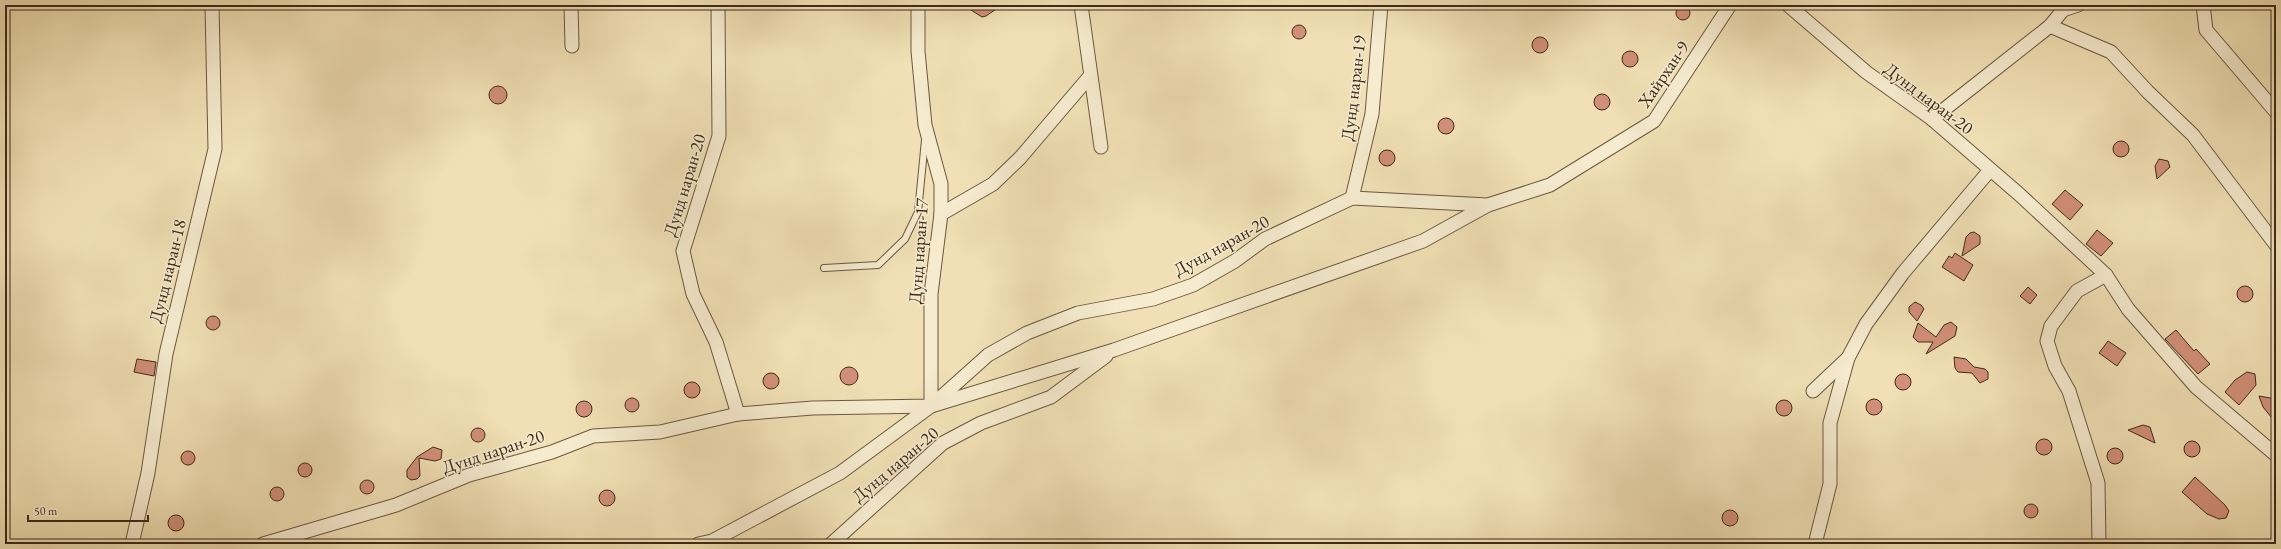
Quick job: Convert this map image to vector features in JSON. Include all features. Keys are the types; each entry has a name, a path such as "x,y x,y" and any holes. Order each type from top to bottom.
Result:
{"street":[{"name":"Дунд наран-18","path":"132,544 148,473 166,354 215,149 212,5"},
{"path":"571,5 572,46"},
{"name":"Дунд наран-20","path":"718,5 719,136 683,251 693,294 716,342 738,414"},
{"name":"Дунд наран-17","path":"918,5 918,51 925,125 941,184 941,214 931,294 931,406"},
{"path":"1081,5 1101,147"},
{"name":"Дунд наран-19","path":"1352,198 1372,114 1381,5"},
{"name":"Хайрхан-9","path":"1550,185 1654,121 1730,5"},
{"name":"Дунд наран-20","path":"1788,5 1866,72 1932,119 2106,275 2128,309 2196,386 2276,455"},
{"path":"1932,119 2050,26 2063,10 2078,5"},
{"path":"2203,5 2206,30 2276,112"},
{"path":"2050,26 2111,52 2148,92 2193,135 2276,245"},
{"path":"941,214 993,184 1020,158 1090,76"},
{"path":"1815,544 1830,484 1830,423 1848,358 1866,324 1903,273 1990,170"},
{"name":"Дунд наран-20","path":"698,544 712,541 840,473 931,406 988,355 1027,333 1078,313 1153,299 1193,285 1235,261 1265,239 1352,198 1488,205 1550,185"},
{"path":"931,406 1114,350 1423,241 1488,205"},
{"path":"2099,544 2098,483 2069,391 2055,366 2047,341 2051,326 2076,291 2106,275"},
{"name":"Дунд наран-20","path":"831,544 943,443 981,422 1051,397 1114,350"},
{"path":"1813,390 1848,358"},
{"name":"Дунд наран-20","path":"263,544 382,509 469,475 552,452 593,436 660,432 738,414 813,408 931,406"}],"lane":[{"path":"824,268 878,265 905,239 918,212 924,167 925,125"}],"building":[{"path":"963,5 1002,5 986,16 982,17"},
{"path":"1680,6 1686,6 1690,10 1690,16 1686,20 1680,20 1676,16 1676,10"},
{"path":"1296,25 1302,25 1306,29 1306,35 1302,39 1296,39 1292,35 1292,29"},
{"path":"1540,37 1547,42 1548,45 1543,52 1540,53 1533,48 1532,45 1537,38"},
{"path":"1630,51 1637,56 1638,59 1633,66 1630,67 1623,62 1622,59 1627,52"},
{"path":"498,86 504,89 507,95 504,101 498,104 492,101 489,95 492,89"},
{"path":"1602,94 1609,99 1610,102 1605,109 1602,110 1595,105 1594,102 1599,95"},
{"path":"1446,118 1453,123 1454,126 1449,133 1446,134 1439,129 1438,126 1443,119"},
{"path":"2121,141 2127,143 2129,149 2127,155 2121,157 2115,155 2113,149 2115,143"},
{"path":"1387,150 1394,155 1395,158 1390,165 1387,166 1380,161 1379,158 1384,151"},
{"path":"2159,159 2168,161 2170,167 2157,179 2155,166"},
{"path":"2065,190 2083,205 2070,220 2052,204"},
{"path":"2097,230 2113,243 2101,256 2086,244"},
{"path":"1974,232 1980,236 1980,244 1962,256 1966,237 1970,233"},
{"path":"1955,253 1973,265 1964,281 1942,267 1949,256 1952,258"},
{"path":"2245,286 2252,291 2253,294 2248,301 2245,302 2238,297 2237,294 2242,287"},
{"path":"2028,287 2037,295 2030,304 2020,296"},
{"path":"1915,302 1921,305 1924,309 1917,321 1909,312 1909,307"},
{"path":"210,316 216,316 220,320 220,326 216,330 210,330 206,326 206,320"},
{"path":"1951,322 1957,327 1955,336 1926,354 1933,342 1918,342 1913,337 1918,323 1936,337 1944,325"},
{"path":"2176,330 2194,351 2196,349 2210,364 2198,374 2165,339"},
{"path":"2108,341 2126,353 2117,366 2099,353"},
{"path":"1954,357 1966,359 1974,367 1985,369 1988,372 1988,379 1980,383 1972,373 1958,372 1955,368"},
{"path":"137,359 156,362 154,376 134,372"},
{"path":"849,367 855,370 858,376 855,382 849,385 843,382 840,376 843,370"},
{"path":"2247,372 2255,374 2256,385 2239,405 2225,392 2235,380"},
{"path":"771,373 778,378 779,381 774,388 771,389 764,384 763,381 768,374"},
{"path":"1903,374 1910,379 1911,382 1906,389 1903,390 1896,385 1895,382 1900,375"},
{"path":"692,382 698,384 700,390 698,396 692,398 686,396 684,390 686,384"},
{"path":"2259,396 2276,399 2276,423 2263,407"},
{"path":"629,398 635,398 639,402 639,408 635,412 629,412 625,408 625,402"},
{"path":"1874,399 1881,404 1882,407 1877,414 1874,415 1867,410 1866,407 1871,400"},
{"path":"1784,400 1791,405 1792,408 1787,415 1784,416 1777,411 1776,408 1781,401"},
{"path":"584,401 590,403 592,409 590,415 584,417 578,415 576,409 578,403"},
{"path":"2143,425 2150,427 2155,443 2128,430"},
{"path":"475,428 481,428 485,432 485,438 481,442 475,442 471,438 471,432"},
{"path":"2044,439 2051,444 2052,447 2047,454 2044,455 2037,450 2036,447 2041,440"},
{"path":"2192,441 2199,446 2200,449 2195,456 2192,457 2185,452 2184,449 2189,442"},
{"path":"433,447 442,450 441,459 435,461 419,458 420,476 417,479 411,480 407,477 407,470 417,457"},
{"path":"2115,448 2122,453 2123,456 2118,463 2115,464 2108,459 2107,456 2112,449"},
{"path":"185,451 191,451 195,455 195,461 191,465 185,465 181,461 181,455"},
{"path":"305,463 310,465 312,470 310,475 305,477 300,475 298,470 300,465"},
{"path":"2195,477 2225,505 2229,511 2226,518 2219,519 2207,514 2182,492"},
{"path":"367,480 372,482 374,487 372,492 367,494 362,492 360,487 362,482"},
{"path":"277,487 282,489 284,494 282,499 277,501 272,499 270,494 272,489"},
{"path":"607,490 613,492 615,498 613,504 607,506 601,504 599,498 601,492"},
{"path":"2028,504 2034,504 2038,508 2038,514 2034,518 2028,518 2024,514 2024,508"},
{"path":"1730,510 1737,515 1738,518 1733,525 1730,526 1723,521 1722,518 1727,511"},
{"path":"176,515 182,517 184,523 182,529 176,531 170,529 168,523 170,517"}]}
